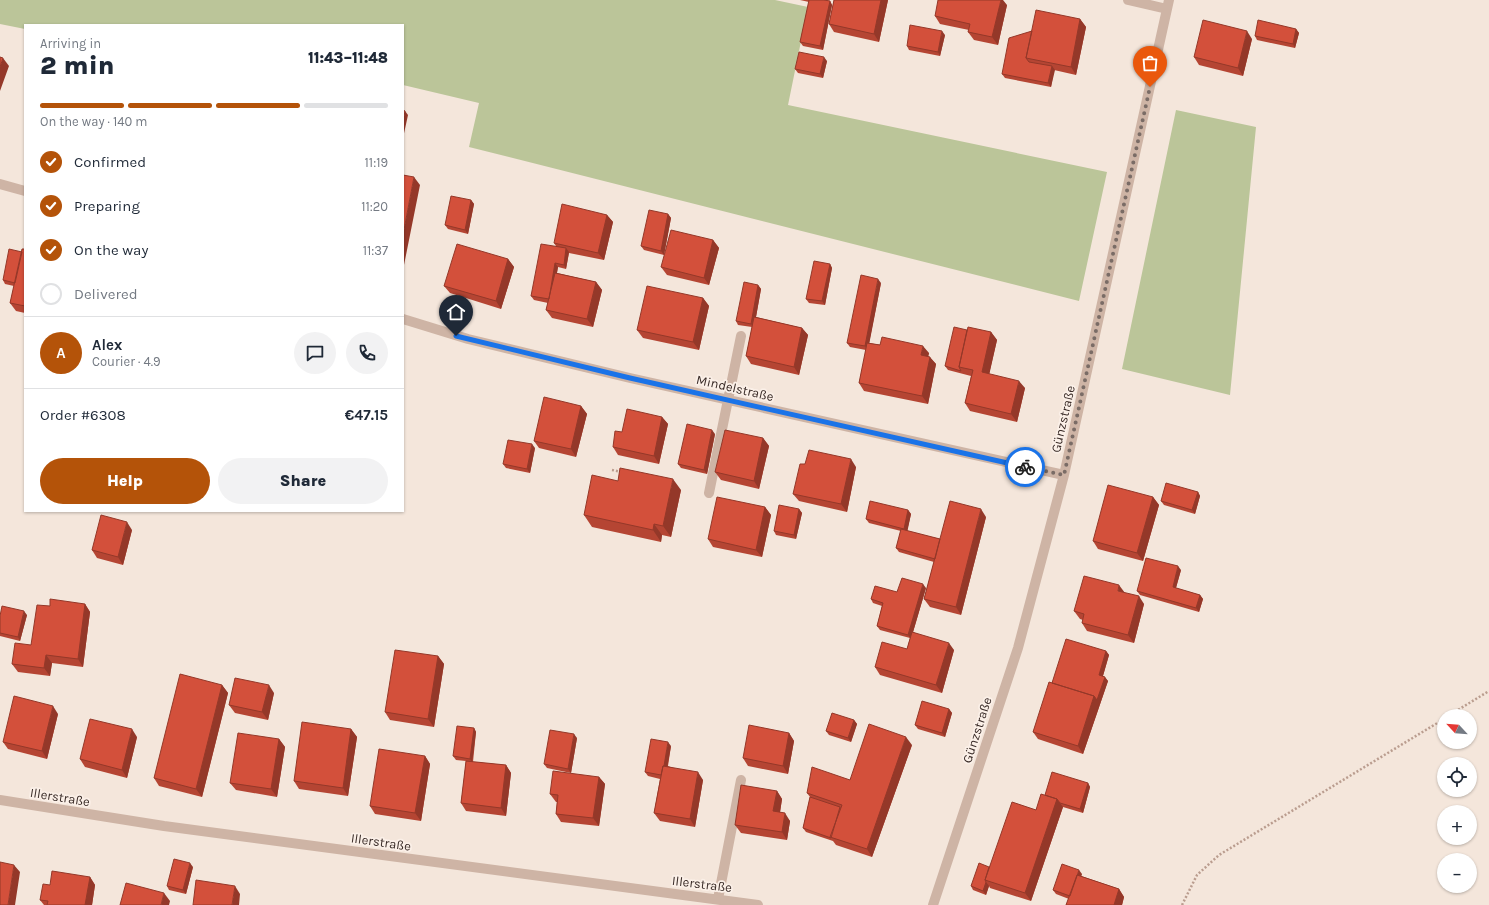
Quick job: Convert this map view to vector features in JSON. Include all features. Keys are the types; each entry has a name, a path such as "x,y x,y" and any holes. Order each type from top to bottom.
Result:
{"street":[{"path":"1128,0 1168,4"},
{"name":"Günzstraße","path":"933,905 1018,648 1064,475 1168,4"},
{"path":"0,184 24,191"},
{"name":"Mindelstraße","path":"404,319 468,339 728,400 1064,475"},
{"path":"709,493 741,336"},
{"path":"718,899 741,780"},
{"name":"Illerstraße","path":"0,800 172,827 758,905"}],"path":[{"path":"612,470 625,473"},
{"path":"1459,709 1489,691"},
{"path":"1182,905 1196,875 1219,855 1437,723"}],"green space":[{"path":"0,0 775,0 808,7 788,105 1107,172 1079,301 469,147 479,103 404,85 404,24 24,24 24,29 0,24"},
{"path":"1176,110 1256,127 1230,395 1122,369"}],"building":[{"path":"809,0 830,1 820,46 800,42"},
{"path":"834,0 881,0 874,34 829,24"},
{"path":"938,0 1001,0 992,37 968,32 970,24 935,16"},
{"path":"1036,10 1080,19 1071,67 1026,58"},
{"path":"1203,20 1247,31 1238,68 1194,57"},
{"path":"1258,20 1296,29 1293,44 1255,36"},
{"path":"910,25 942,31 938,52 907,46"},
{"path":"1032,31 1026,58 1029,62 1052,66 1048,83 1002,74 1009,38"},
{"path":"799,52 824,57 820,74 795,69"},
{"path":"0,57 3,58 0,67"},
{"path":"404,175 414,177 404,230"},
{"path":"451,196 471,200 465,230 445,225"},
{"path":"562,204 607,215 598,253 554,243"},
{"path":"649,210 668,214 661,251 641,246"},
{"path":"671,230 713,240 704,278 661,267"},
{"path":"457,244 508,259 496,301 444,286"},
{"path":"541,244 566,248 564,265 555,263 549,299 531,296"},
{"path":"9,249 22,252 15,283 3,280"},
{"path":"22,249 24,249 24,306 10,303"},
{"path":"814,261 830,264 822,301 806,299"},
{"path":"555,273 596,282 587,319 546,310"},
{"path":"861,275 878,279 865,346 847,343"},
{"path":"744,282 758,285 751,324 736,321"},
{"path":"647,286 703,298 693,342 637,330"},
{"path":"754,317 802,328 794,367 746,356"},
{"path":"954,327 967,330 959,367 961,371 945,366"},
{"path":"968,327 991,332 982,372 1019,381 1011,414 965,403 973,370 959,367"},
{"path":"882,337 923,346 921,355 930,357 922,396 859,383 867,343 880,345"},
{"path":"544,397 581,406 571,449 534,441"},
{"path":"627,409 662,417 654,456 613,447 615,431 622,432"},
{"path":"687,424 712,430 704,470 678,464"},
{"path":"725,430 763,438 754,481 715,472"},
{"path":"508,440 532,444 527,469 503,464"},
{"path":"809,450 851,459 841,504 793,494 800,464 805,464"},
{"path":"620,468 673,479 663,526 654,524 653,530 584,515 592,475 618,481"},
{"path":"1166,483 1198,492 1192,510 1161,501"},
{"path":"1108,485 1153,497 1137,553 1093,541"},
{"path":"717,497 765,507 756,550 708,539"},
{"path":"870,501 908,510 904,529 866,519"},
{"path":"950,501 981,509 956,607 924,599"},
{"path":"779,505 799,509 794,535 774,531"},
{"path":"101,515 127,522 118,557 92,550"},
{"path":"901,529 940,539 935,559 896,548"},
{"path":"1146,558 1178,566 1173,587 1200,595 1196,608 1137,591"},
{"path":"1084,576 1119,585 1118,591 1139,596 1128,635 1082,623 1084,614 1074,611"},
{"path":"902,578 923,584 908,635 877,626 883,603 871,599 875,586 897,592"},
{"path":"50,599 85,604 78,659 46,655 44,668 12,664 15,643 31,645 37,605 50,606"},
{"path":"2,606 24,611 18,637 0,633 0,616"},
{"path":"912,632 949,643 936,685 875,667 882,642 907,649"},
{"path":"1066,639 1106,651 1099,675 1105,677 1097,700 1094,696 1052,683"},
{"path":"395,650 438,656 428,719 385,712"},
{"path":"180,674 222,685 196,789 154,778"},
{"path":"235,678 269,685 262,712 229,705"},
{"path":"1049,682 1094,696 1078,746 1033,732"},
{"path":"14,696 53,706 42,751 3,742"},
{"path":"922,701 949,709 942,733 915,725"},
{"path":"832,713 854,720 848,738 826,731"},
{"path":"90,719 132,729 122,770 80,759"},
{"path":"302,722 351,729 343,788 294,781"},
{"path":"869,724 906,737 867,849 830,837 842,805 807,793 812,767 850,780"},
{"path":"749,725 789,733 783,766 743,758"},
{"path":"457,726 474,728 470,759 453,756"},
{"path":"550,730 574,734 568,769 544,764"},
{"path":"238,733 279,739 271,789 230,783"},
{"path":"651,739 668,742 661,775 645,772"},
{"path":"379,749 425,756 415,813 370,806"},
{"path":"466,761 506,765 501,808 461,803"},
{"path":"663,766 698,772 690,819 654,813"},
{"path":"553,771 599,777 593,818 556,814 558,795 550,794"},
{"path":"1052,772 1088,783 1080,809 1060,803 1057,799 1045,795"},
{"path":"741,785 777,791 773,811 785,813 782,832 735,825"},
{"path":"1041,794 1057,799 1025,893 985,880 1012,802 1036,810"},
{"path":"810,797 840,807 831,838 803,828"},
{"path":"174,859 190,863 183,890 167,886"},
{"path":"0,862 14,865 8,905 0,905"},
{"path":"979,863 989,867 983,891 971,886"},
{"path":"1062,864 1079,870 1070,896 1053,890"},
{"path":"52,871 90,877 85,905 47,905 48,901 40,900 43,884 50,885"},
{"path":"1077,875 1119,889 1114,905 1066,905"},
{"path":"196,880 235,886 232,905 193,905"},
{"path":"126,883 164,893 161,905 120,905"}],"way so far":[{"path":"1025,467 1064,475 1150,87"}],"route":[{"path":"456,336 549,357 630,378 1025,467"}]}
